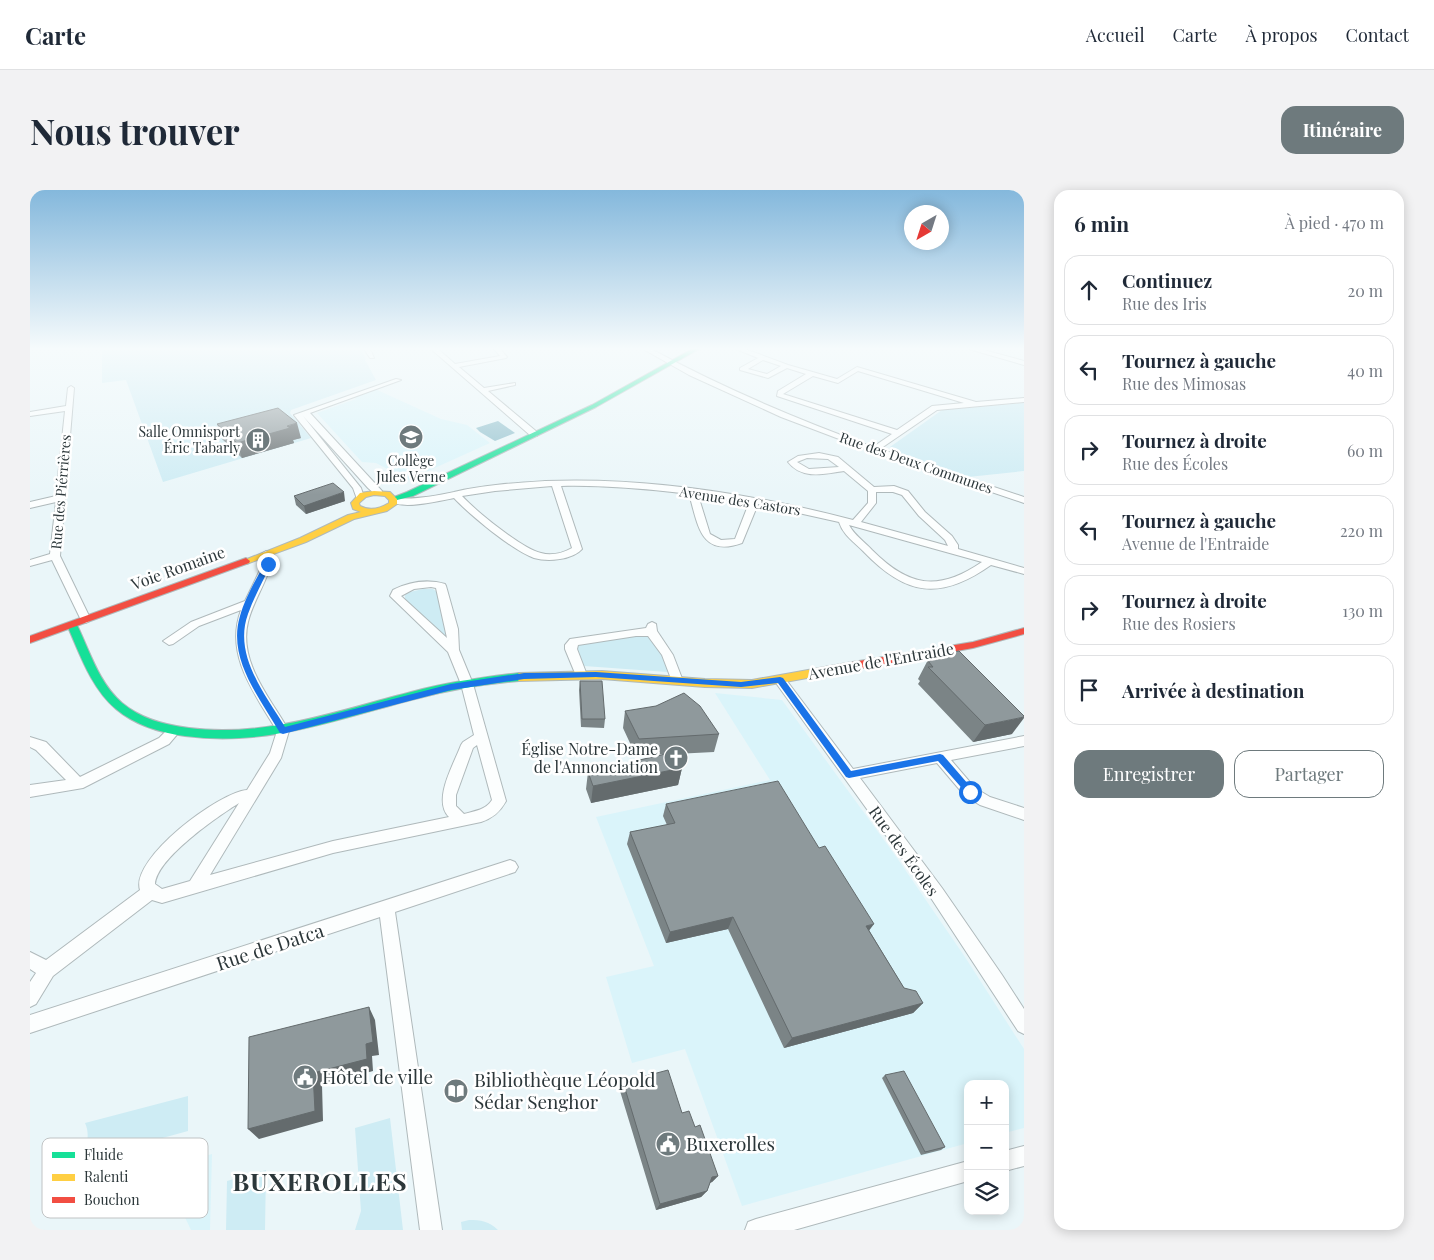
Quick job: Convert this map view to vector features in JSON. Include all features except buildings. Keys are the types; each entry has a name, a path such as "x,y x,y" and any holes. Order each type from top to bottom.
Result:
{"street":[{"name":"Rue des Piérrières","path":"70,398 55,556 58,567 86,620"},
{"path":"345,398 308,410 298,417 357,488 360,510 371,512"},
{"path":"491,398 534,434"},
{"path":"358,500 388,497 428,486 609,398"},
{"name":"Rue des Deux Communes","path":"743,398 772,411 875,449 1024,500"},
{"path":"787,398 898,433"},
{"path":"952,398 974,404"},
{"path":"875,449 935,408 1024,400"},
{"path":"30,414 69,408"},
{"path":"308,410 306,413 370,486 388,497 390,506 385,510"},
{"path":"846,468 808,472 799,469 792,462 798,458 828,456 846,468 872,490 894,489 905,493 922,514 949,538 953,545 953,551"},
{"path":"388,497 472,463"},
{"path":"452,495 532,553 543,557 564,554 577,548 556,484"},
{"name":"Avenue des Castors","path":"385,510 452,495 499,488 556,484 607,484 692,492 844,520 1024,571"},
{"name":"Avenue des Castors","path":"428,486 428,490 434,494 452,495"},
{"path":"856,523 872,503 872,490"},
{"path":"692,492 706,535 712,540 722,543 739,541 754,502"},
{"name":"Avenue des Castors","path":"388,497 430,499"},
{"path":"30,505 60,498"},
{"name":"Voie Romaine","path":"336,524 358,500"},
{"name":"Voie Romaine","path":"30,640 303,540 336,524 371,512 385,510"},
{"path":"844,520 848,530 886,569 913,582 937,586 950,584 989,562"},
{"path":"196,886 276,754 283,731 248,672 242,652 241,632 248,604 268,564 266,554"},
{"path":"30,563 55,556"},
{"path":"251,795 233,799 197,822 181,836 152,868 147,887 162,896 333,847 488,813 498,805 499,800 467,684 453,650 452,629 441,586 434,584 397,592 395,596 398,600 453,650"},
{"path":"169,642 189,627 248,604"},
{"name":"Avenue de l'Entraide","path":"72,625 102,687 114,702 132,715 152,724 174,731 222,737 283,731 451,687 524,676 628,676 741,685 780,680 973,645 1024,631"},
{"path":"582,675 571,649 571,645 574,642 652,629 667,654 677,681"},
{"name":"Rue des Écoles","path":"780,680 993,975 1024,1025"},
{"path":"30,791 78,784 164,741 174,731"},
{"path":"462,820 449,808 449,796 468,745 482,736"},
{"path":"849,775 1024,741"},
{"path":"30,742 42,746 78,784"},
{"path":"940,757 970,792 985,801 1024,814"},
{"name":"Rue de Datca","path":"30,1024 510,867"},
{"path":"30,998 47,970 151,891"},
{"path":"387,908 431,1230"},
{"path":"30,960 47,970"},
{"path":"1009,1160 1024,1156"},
{"path":"756,1230 964,1172"}],"shaded area":[{"path":"132,398 326,398 291,410 290,413 311,438 163,482"},
{"name":"Collège Jules Verne","path":"355,398 394,398 441,419 467,425 490,443 397,485 383,485 379,479 393,472 376,463 362,462 317,413 356,399"},
{"path":"1024,403 1024,471 968,477 895,452 890,447 942,410"},
{"path":"498,421 515,433 495,441 476,428"},
{"path":"433,589 437,592 446,637 405,599 405,595 410,592"},
{"path":"645,635 655,642 669,667 667,672 584,666 575,650 580,643"},
{"path":"715,693 782,700 897,858 965,957 1024,1049 1024,1128 1009,1132 1009,1080 964,1080 964,1144 742,1206 685,1049 632,1063 606,977 654,966 596,817 770,780"},
{"path":"188,1096 188,1131 163,1138 87,1138 85,1123"},
{"path":"390,1118 403,1230 355,1230 361,1211 355,1128"},
{"path":"212,1154 210,1230 191,1230 185,1218 208,1218 208,1155"},
{"path":"266,1170 265,1230 226,1230 227,1181"},
{"path":"469,1220 485,1222 498,1230 462,1230 461,1222"}],"traffic: fast":[{"path":"393,499 410,494 609,398"},
{"path":"72,625 97,679 103,689 119,706 132,715 155,725 178,731 209,735 239,735 298,727 428,692 519,677"}],"traffic: slow":[{"path":"374,493 387,494 393,499 393,504 375,512 365,511 356,507 355,503 363,495 374,493"},
{"path":"246,561 303,540 351,517 371,512"},
{"path":"519,677 602,675 705,683 752,684 847,667"}],"traffic: jam":[{"path":"30,640 246,561"},
{"path":"847,667 973,645 1024,631"}],"place":[{"name":"Collège Jules Verne","path":"411,437"},
{"name":"Salle Omnisport Éric Tabarly","path":"258,440"},
{"name":"Église Notre-Dame de l'Annonciation","path":"676,758"},
{"name":"Hôtel de ville","path":"305,1077"},
{"name":"Bibliothèque Léopold Sédar Senghor","path":"456,1091"},
{"name":"Buxerolles","path":"668,1144"}],"district":[{"name":"BUXEROLLES","path":"320,1182"}],"route":[{"path":"268,564 244,615 241,632 242,652 248,672 283,731 451,687 524,676 596,674 741,685 780,680 849,775 940,757 970,792"}]}
